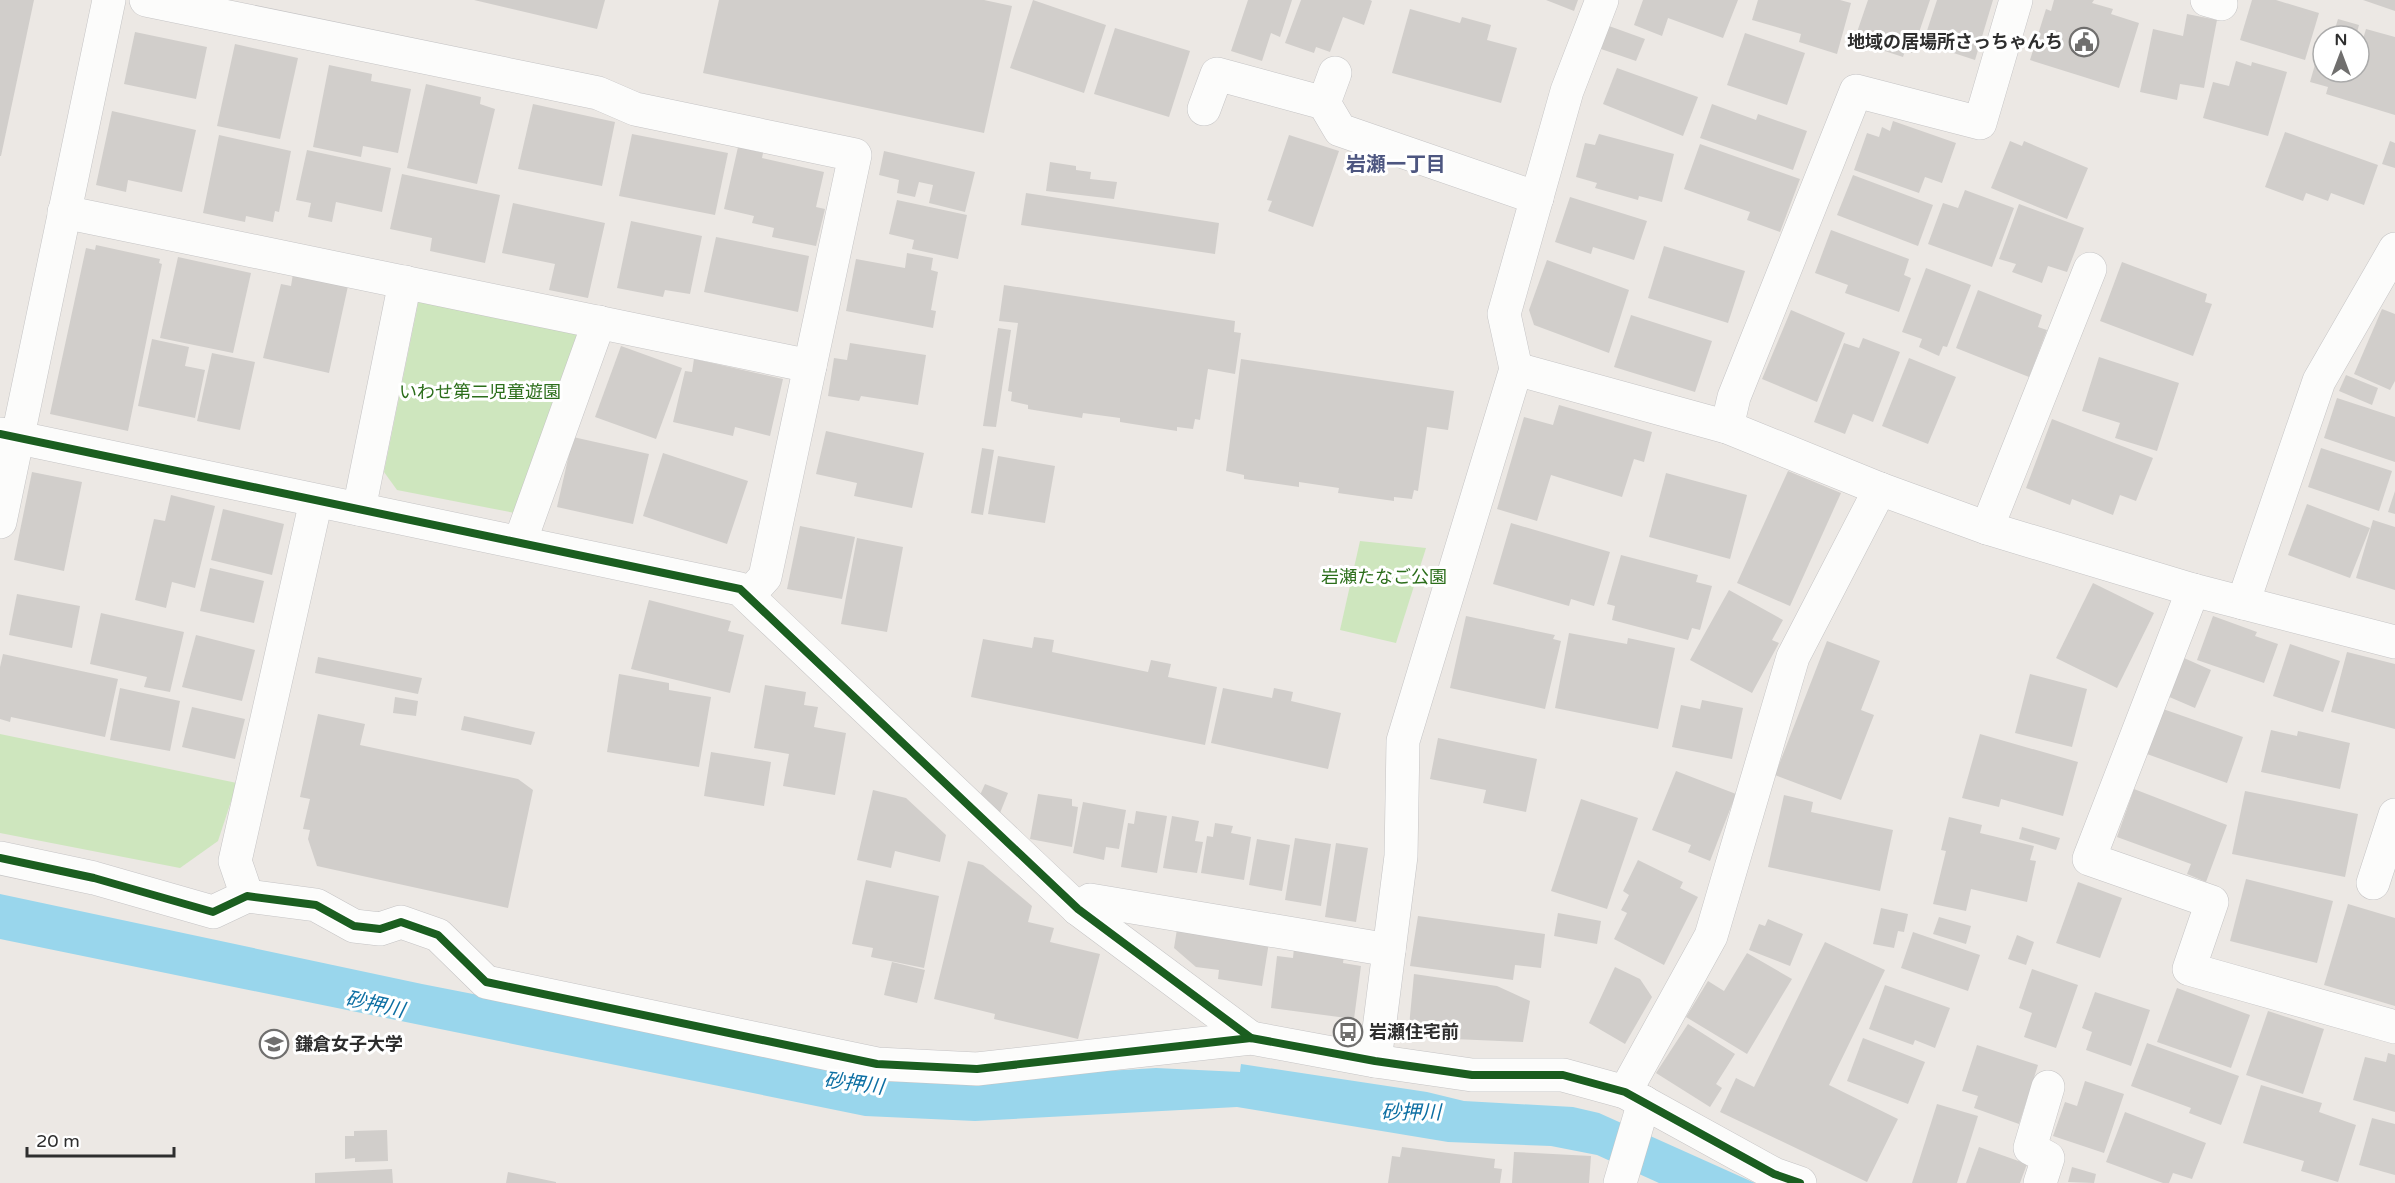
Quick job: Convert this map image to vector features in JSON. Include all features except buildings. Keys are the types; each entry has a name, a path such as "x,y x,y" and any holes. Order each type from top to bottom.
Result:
{"street":[{"path":"0,522 8,435 64,212 109,0"},
{"path":"146,0 598,93 635,109 855,155 765,577 748,596"},
{"path":"1375,1061 1401,856 1403,741 1516,369 1504,314 1567,91 1602,0"},
{"path":"1727,427 1734,397 1856,91 1980,123 2016,0"},
{"path":"1324,103 1335,73"},
{"path":"1204,109 1217,74 1324,103 1340,130 1537,198"},
{"path":"64,212 810,366"},
{"path":"2243,603 2319,381 2395,249"},
{"path":"1987,528 2090,269"},
{"path":"359,509 405,282"},
{"path":"520,542 599,322"},
{"path":"1516,369 1727,427 1880,489 1987,528 2193,590 2395,642"},
{"path":"8,435 740,589 1078,909 1251,1038"},
{"path":"1621,1181 1637,1103 1711,936 1793,657 1880,489"},
{"path":"247,896 235,861 316,501"},
{"path":"2193,590 2089,859 2212,902 2189,969 2395,1027"},
{"path":"2373,883 2395,815"},
{"path":"0,858 94,878 213,912 247,896 316,905 354,926 380,929 401,922 438,935 486,982 877,1064 977,1069 1251,1038 1375,1061 1473,1075 1563,1075 1637,1103 1774,1174 1800,1183"},
{"path":"1078,909 1090,900 1389,950"},
{"path":"2040,1183 2048,1158 2030,1148 2048,1087"}],"green space":[{"name":"いわせ第二児童遊園","path":"419,299 585,332 520,514 397,490 384,472"},
{"name":"岩瀬たなご公園","path":"1360,541 1426,548 1396,643 1340,630"},
{"path":"0,734 237,783 218,841 180,868 0,833"}],"water":[{"name":"砂押川","path":"0,894 422,984 895,1077 973,1079 1156,1068 1240,1072 1241,1064 1427,1092 1464,1101 1573,1107 1599,1113 1755,1183 1659,1183 1597,1155 1551,1146 1448,1142 1237,1107 975,1121 865,1116 0,939"}],"cycle path":[{"path":"0,434 740,589 1078,909 1251,1038"},
{"path":"0,858 94,878 213,912 247,896 316,905 354,926 380,929 401,922 438,935 486,982 877,1064 977,1069 1251,1038 1375,1061 1472,1075 1563,1075 1625,1092 1774,1174 1800,1183"}],"place":[{"name":"地域の居場所さっちゃんち","path":"2084,42"},
{"name":"岩瀬住宅前","path":"1348,1032"},
{"name":"鎌倉女子大学","path":"274,1044"}],"district":[{"name":"岩瀬一丁目","path":"1396,164"}]}
